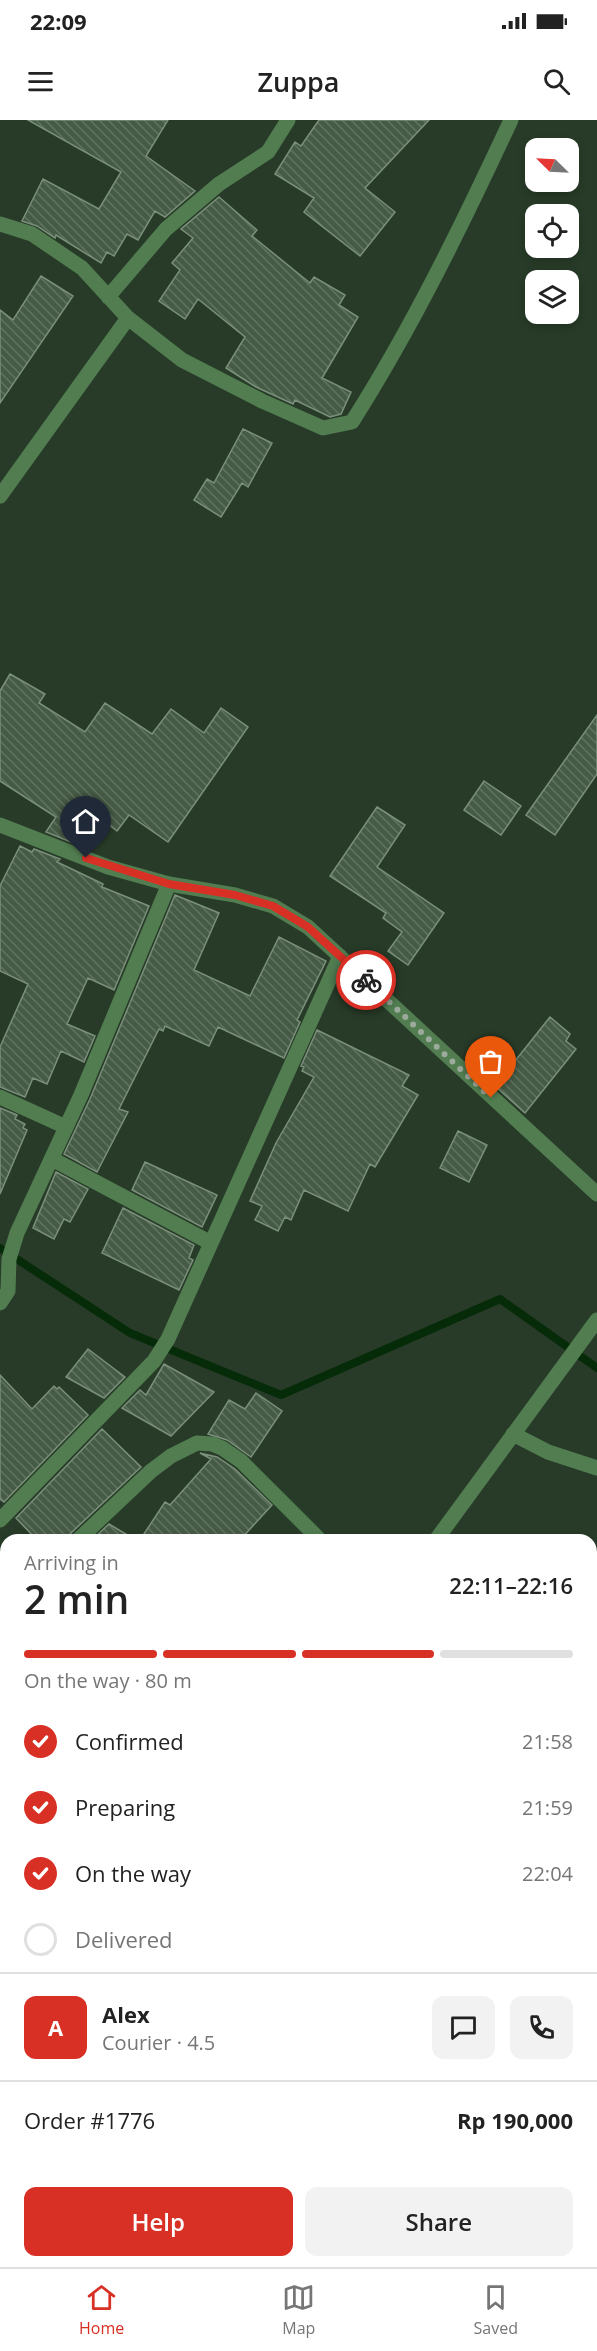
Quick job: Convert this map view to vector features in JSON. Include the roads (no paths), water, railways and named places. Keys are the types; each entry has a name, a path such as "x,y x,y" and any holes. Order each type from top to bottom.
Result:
{"street":[{"path":"108,297 166,229 219,184 268,152 288,120"},
{"path":"0,224 32,234 82,268 128,318 182,360 262,401 323,428 352,422 373,390 454,241 511,120"},
{"path":"0,496 128,318"},
{"path":"0,825 108,867 169,884 235,895 273,906 308,927 597,1194"},
{"path":"0,1304 8,1291 11,1252 169,884"},
{"path":"0,1520 154,1361 168,1339 340,956"},
{"path":"0,1097 66,1127"},
{"path":"52,1159 211,1243"},
{"path":"440,1534 597,1320"},
{"path":"513,1434 548,1452 597,1468"},
{"path":"84,1534 151,1471 171,1456 197,1443 212,1444 222,1448 241,1461 314,1534"}],"waterway":[{"path":"0,1248 130,1333 281,1395 500,1299 597,1368"}]}
